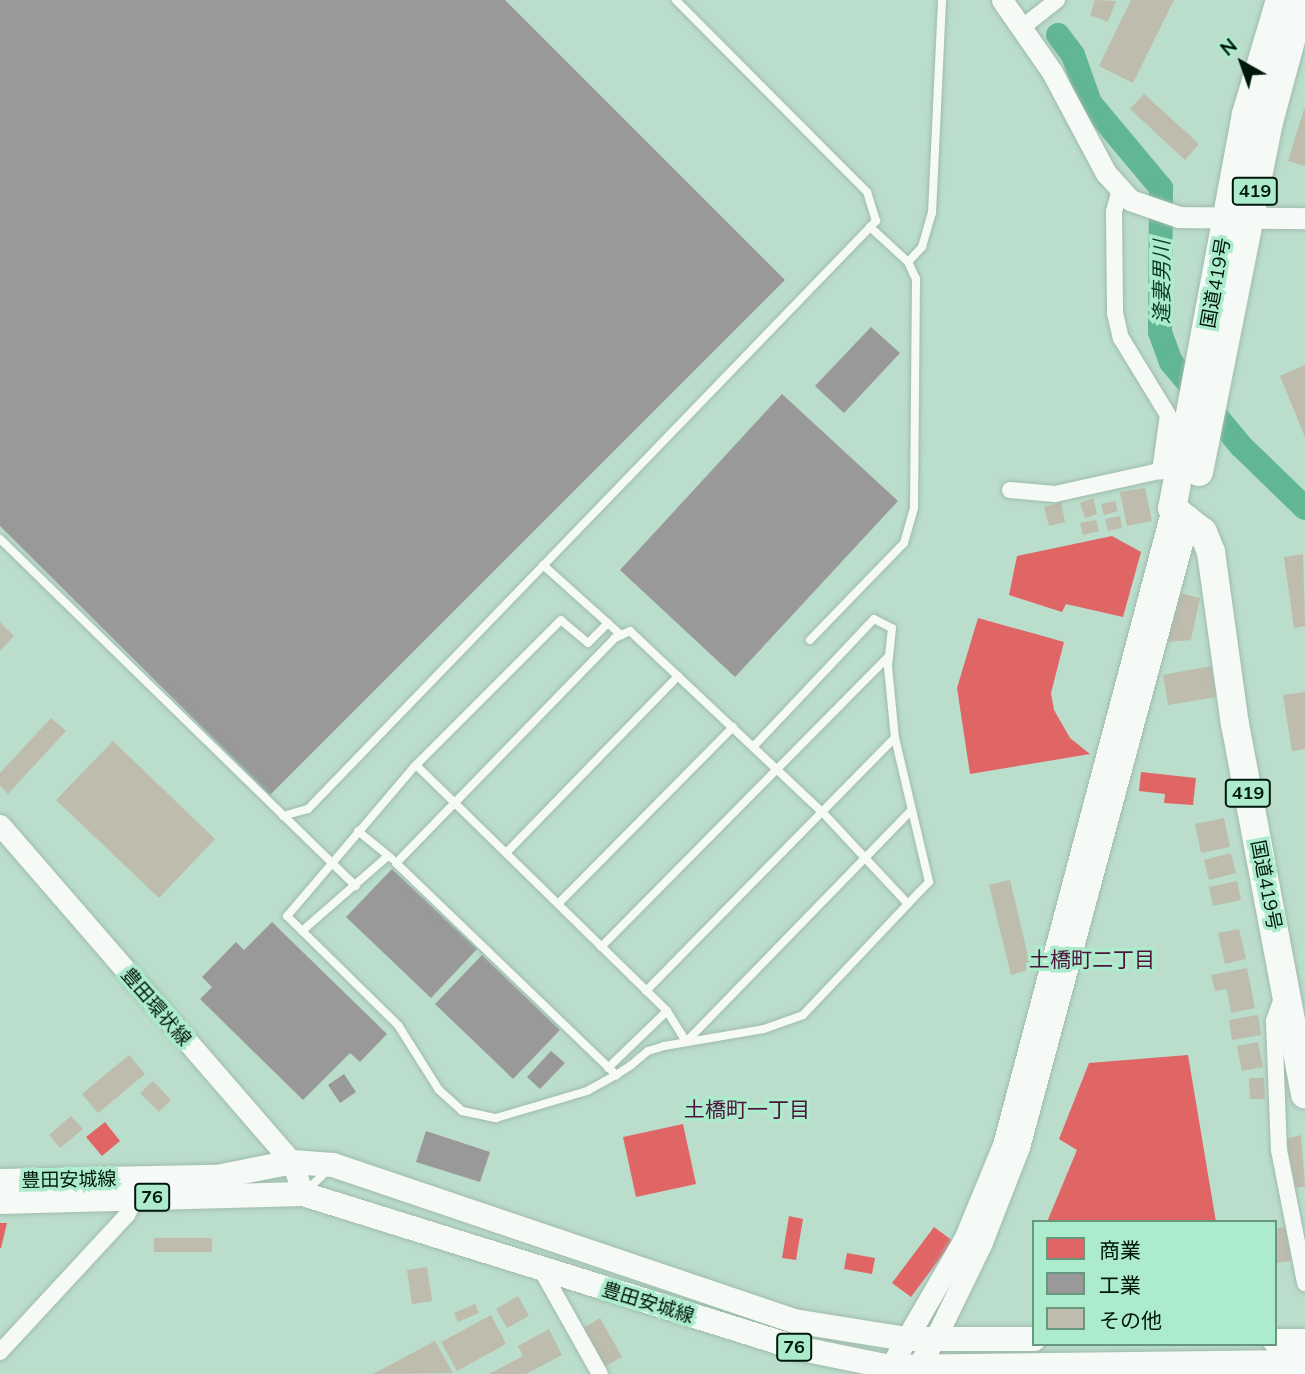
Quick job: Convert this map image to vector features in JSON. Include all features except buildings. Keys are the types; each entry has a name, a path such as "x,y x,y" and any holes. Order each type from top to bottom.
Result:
{"highway":[{"name":"国道419号","path":"1239,215 1246,114 1280,0"},
{"name":"国道419号","path":"1181,512 1210,375 1239,215 1302,0"},
{"name":"国道419号","path":"1200,426 1171,471 1181,512 1211,552 1235,724 1305,1094"}],"main road":[{"name":"豊田安城線","path":"0,1181 217,1177 292,1162 333,1166 794,1321 907,1339 1032,1339"},
{"name":"豊田安城線","path":"0,1202 303,1194 797,1348 901,1371 1305,1362"},
{"path":"1277,1341 1305,1341"}],"street":[{"path":"1002,0 1024,26 1125,197 1179,217 1239,215 1305,218"},
{"path":"1024,26 1057,0"},
{"path":"1010,490 1055,494 1171,471 1168,415 1131,360 1115,313 1114,212 1125,197"},
{"path":"901,1371 907,1339 965,1237 1003,1146 1181,512"},
{"path":"901,1371 935,1339 982,1242 1019,1147 1181,512"},
{"name":"豊田環状線","path":"0,825 292,1162 303,1194"},
{"path":"1285,989 1274,1021 1279,1150 1305,1283"},
{"path":"0,1352 127,1215 136,1198"},
{"path":"541,1269 600,1374"}],"lane":[{"path":"283,816 308,809 876,221 867,192 676,0"},
{"path":"908,262 922,247 932,213 942,0"},
{"path":"810,640 904,543 914,508 916,279 908,262 870,227"},
{"path":"0,539 356,886"},
{"path":"543,565 621,635"},
{"path":"598,655 561,620 415,766 287,911 302,931 398,1024 439,1090 461,1111 496,1118 587,1091 648,1051 764,1029 803,1015 929,882 895,738 889,656 892,628 874,619 753,747"},
{"path":"588,643 608,624"},
{"path":"396,863 598,655 621,635 630,631 823,813 908,904"},
{"path":"601,947 889,656"},
{"path":"506,853 678,676"},
{"path":"558,904 733,727"},
{"path":"646,991 895,738"},
{"path":"415,766 667,1011 686,1042"},
{"path":"686,1042 912,810"},
{"path":"358,831 396,863 615,1075"},
{"path":"302,931 388,856"},
{"path":"608,1068 667,1011"},
{"path":"303,1194 333,1166"}],"waterway":[{"name":"逢妻男川","path":"1058,35 1073,55 1090,103 1161,188 1160,332 1171,362 1241,446 1305,508"}],"district":[{"name":"土橋町二丁目","path":"1092,959"},
{"name":"土橋町一丁目","path":"747,1109"}]}
